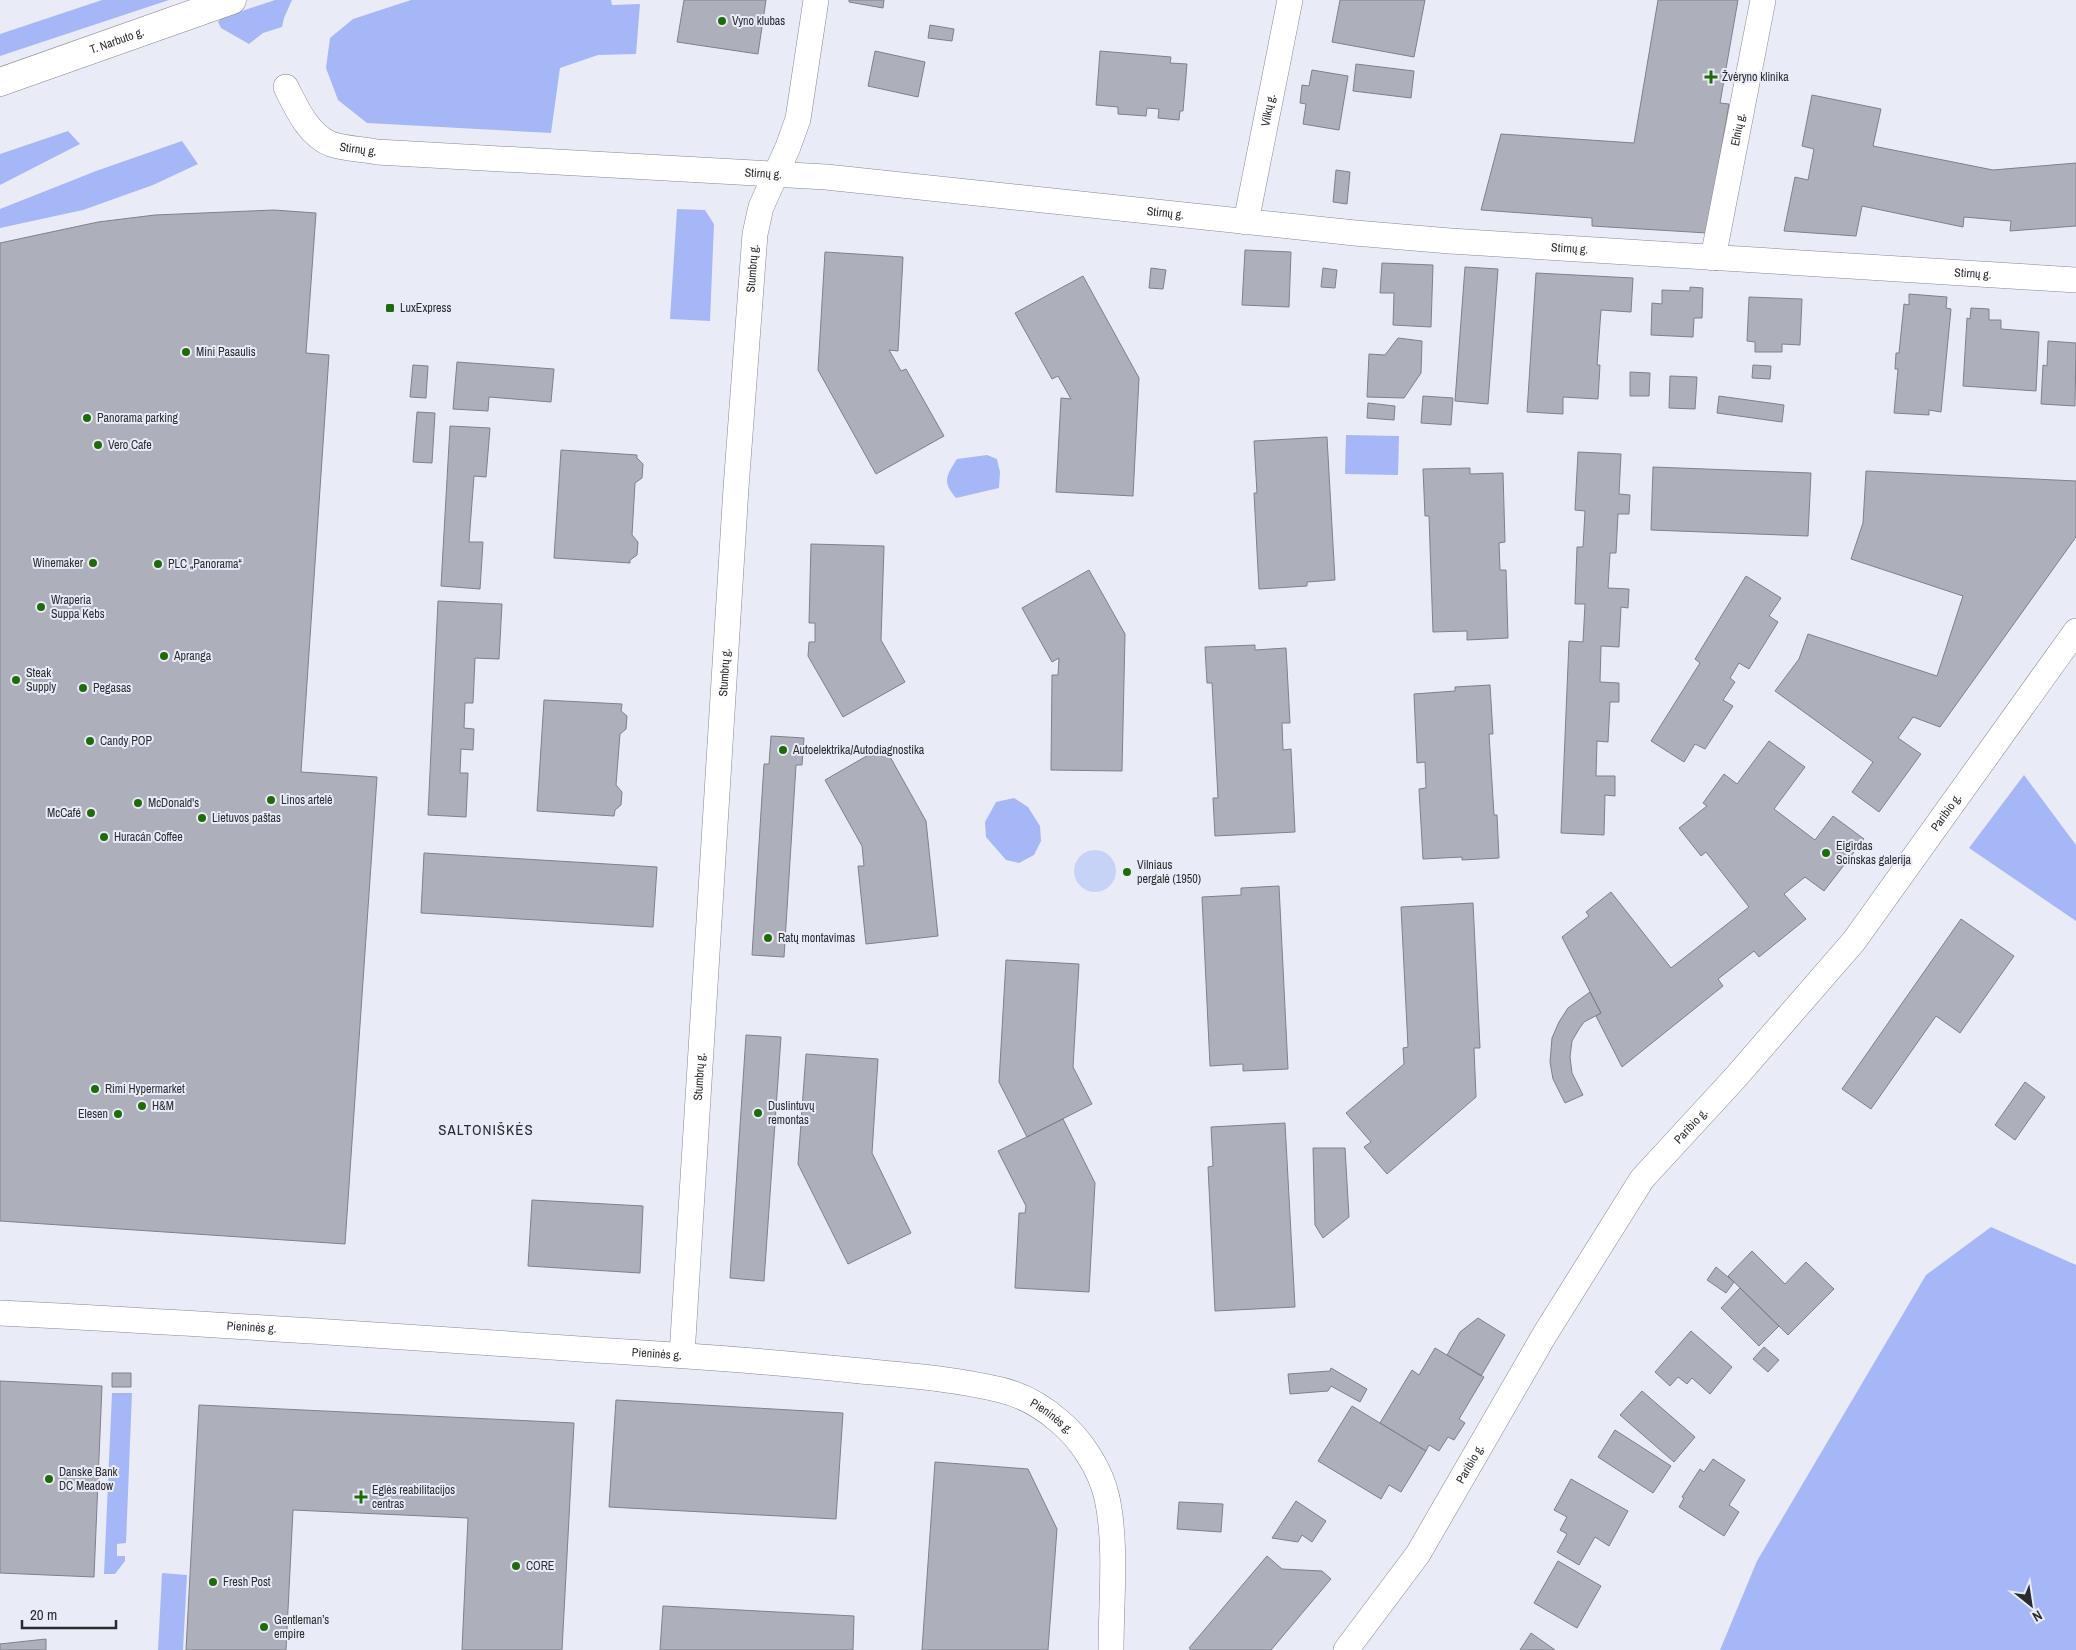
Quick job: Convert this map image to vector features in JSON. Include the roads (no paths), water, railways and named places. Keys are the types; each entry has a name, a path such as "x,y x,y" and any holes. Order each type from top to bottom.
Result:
{"main road":[{"name":"T. Narbuto g.","path":"0,82 232,0"}],"street":[{"name":"Stumbrų g.","path":"682,1355 736,488 755,234 761,207 788,147 798,119 816,0"},
{"name":"Vilkų g.","path":"1246,222 1290,0"},
{"name":"Elnių g.","path":"1713,258 1763,0"},
{"name":"Stirnų g.","path":"286,87 302,117 314,131 330,144 377,152 774,176 826,177 1246,222 1450,241 2076,280"},
{"name":"Paribio g.","path":"1346,1650 1418,1554 1545,1334 1642,1178 1741,1071 1854,941 2076,631"},
{"name":"Pieninės g.","path":"0,1313 734,1358 957,1381 1006,1391 1037,1405 1061,1422 1079,1442 1098,1473 1107,1498 1112,1569 1111,1650"}],"place":[{"name":"Vyno klubas","path":"722,21"},
{"name":"Žvėryno klinika","path":"1711,77"},
{"name":"LuxExpress","path":"390,308"},
{"name":"Mini Pasaulis","path":"186,352"},
{"name":"Panorama parking","path":"87,418"},
{"name":"Vero Cafe","path":"98,445"},
{"name":"Winemaker","path":"93,563"},
{"name":"PLC „Panorama“","path":"158,564"},
{"name":"Wraperia Suppa Kebs","path":"41,607"},
{"name":"Apranga","path":"164,656"},
{"name":"Steak Supply","path":"16,680"},
{"name":"Pegasas","path":"83,688"},
{"name":"Candy POP","path":"90,741"},
{"name":"Autoelektrika/Autodiagnostika","path":"783,750"},
{"name":"Linos artelė","path":"271,800"},
{"name":"McDonald's","path":"138,803"},
{"name":"McCafé","path":"91,813"},
{"name":"Lietuvos paštas","path":"202,818"},
{"name":"Huracán Coffee","path":"104,837"},
{"name":"Eigirdas Scinskas galerija","path":"1826,853"},
{"name":"Vilniaus pergalė (1950)","path":"1127,872"},
{"name":"Ratų montavimas","path":"768,938"},
{"name":"Rimi Hypermarket","path":"95,1089"},
{"name":"H&M","path":"142,1106"},
{"name":"Duslintuvų remontas","path":"758,1113"},
{"name":"Elesen","path":"118,1114"},
{"name":"Danske Bank DC Meadow","path":"49,1479"},
{"name":"Eglės reabilitacijos centras","path":"361,1497"},
{"name":"CORE","path":"516,1566"},
{"name":"Fresh Post","path":"213,1582"},
{"name":"Gentleman’s empire","path":"264,1627"}],"district":[{"name":"SALTONIŠKĖS","path":"486,1130"}]}
